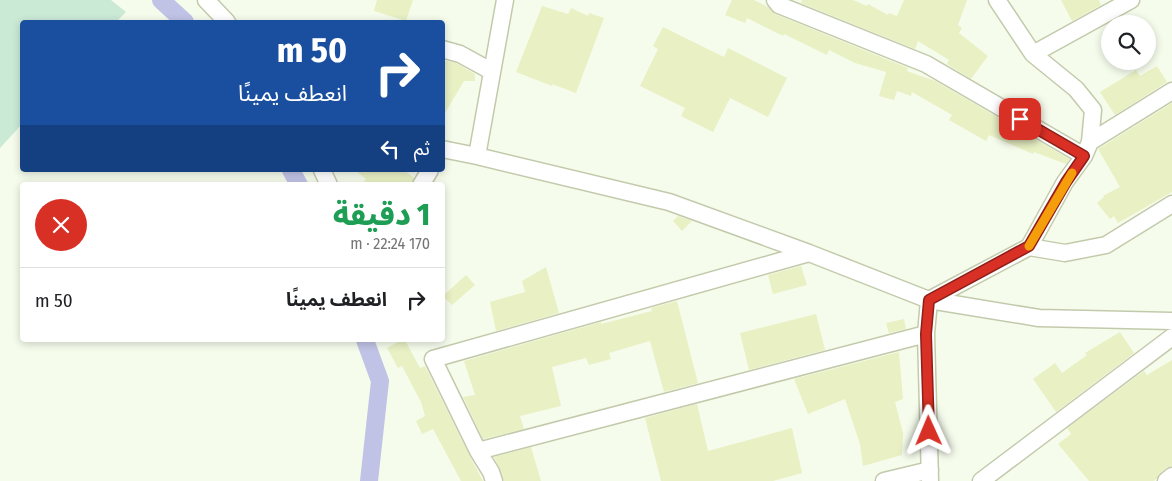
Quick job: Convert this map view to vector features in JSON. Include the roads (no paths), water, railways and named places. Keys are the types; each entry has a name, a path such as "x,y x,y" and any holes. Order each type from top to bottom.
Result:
{"street":[{"path":"206,0 225,20"},
{"path":"477,156 505,0"},
{"path":"997,0 1033,54 1076,89 1093,110 1087,149"},
{"path":"1033,54 1131,0"},
{"path":"777,2 926,64 1087,149"},
{"path":"445,50 460,54 491,71"},
{"path":"929,300 1029,246 1087,149 1172,92"},
{"path":"445,150 669,202 809,252 929,300 1039,318 1172,321"},
{"path":"1029,246 1065,252 1106,245 1172,204"},
{"path":"494,481 433,358 809,252"},
{"path":"884,481 930,476 926,334 929,300"},
{"path":"478,451 926,334"},
{"path":"981,481 1172,337"},
{"path":"1166,481 1172,476"}],"waterway":[{"path":"161,0 183,20"},
{"path":"292,172 297,182"},
{"path":"366,342 380,381 369,481"}]}
